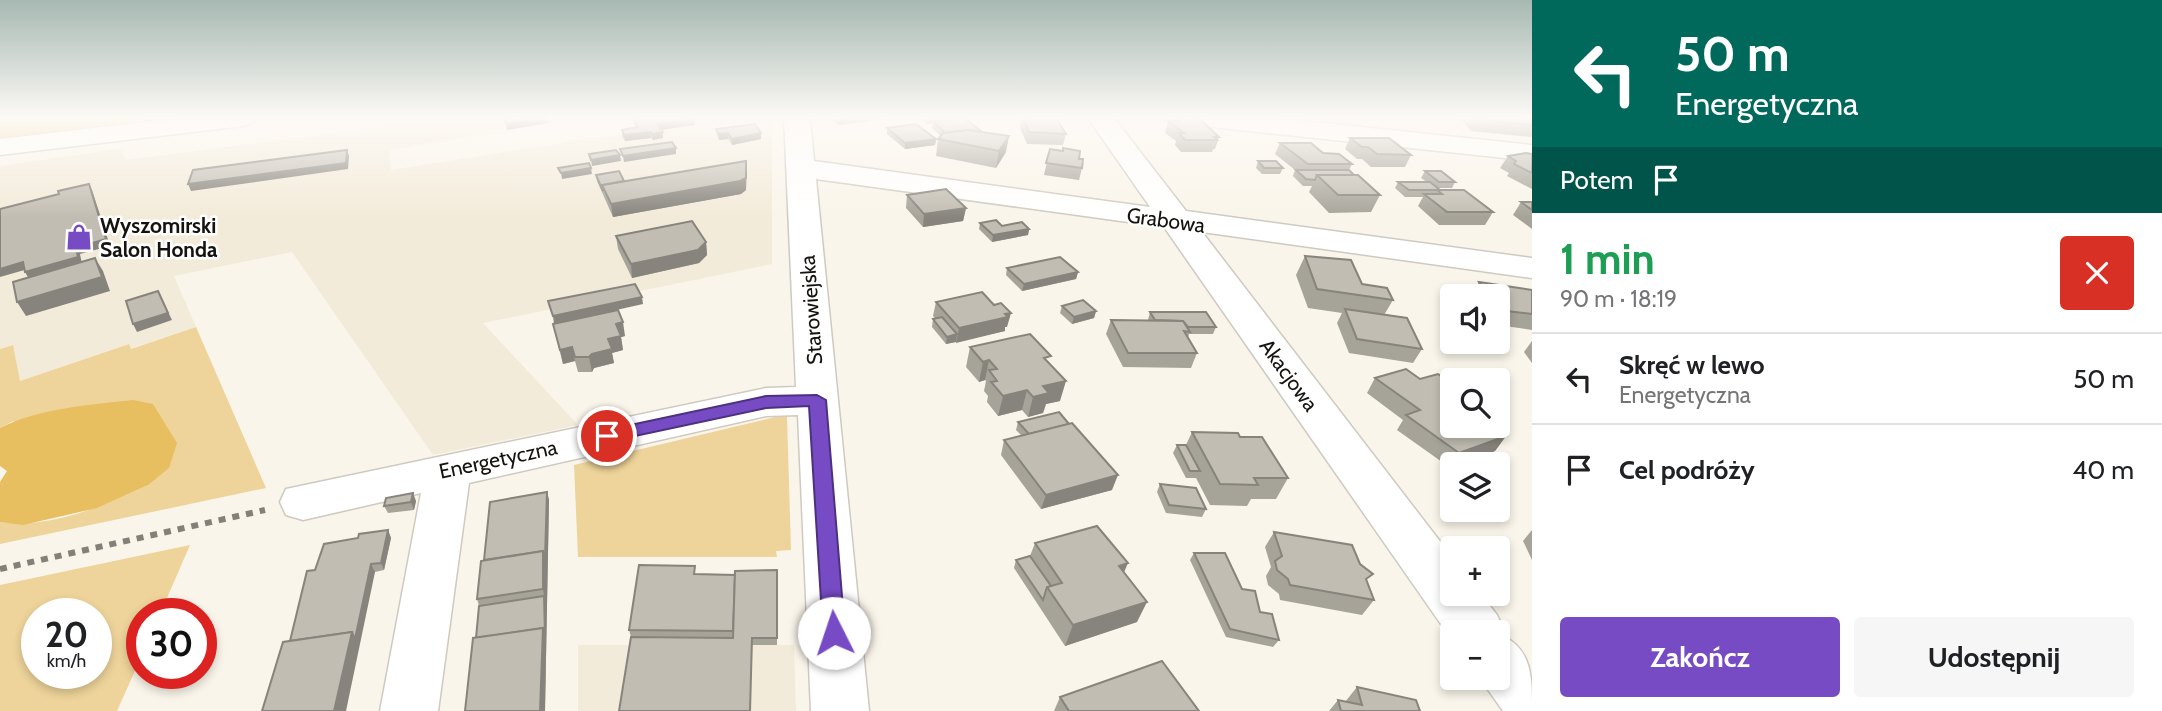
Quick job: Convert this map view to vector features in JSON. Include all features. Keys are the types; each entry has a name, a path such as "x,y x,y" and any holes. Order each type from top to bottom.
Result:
{"street":[{"name":"Starowiejska","path":"799,151 840,711"},
{"name":"Akacjowa","path":"1125,151 1469,620"},
{"name":"Grabowa","path":"800,169 1532,268"},
{"name":"Energetyczna","path":"303,502 766,402 817,400"},
{"path":"409,711 448,470"},
{"path":"1510,675 1532,703"}],"path":[{"path":"0,569 303,502"}],"shaded area":[{"path":"105,151 121,151 126,160 195,151 389,151 391,170 510,151 772,151 772,264 483,323 578,425 433,455 292,252 174,276 196,327 130,349 128,344 20,381 12,345 0,349 0,166"},
{"path":"196,327 266,488 0,544 0,522 57,519 113,501 148,485 13,421 0,428 0,349 13,345 20,381 129,344 131,349"},
{"path":"133,400 153,404 177,443 169,468 148,485 97,508 23,525 0,522 0,482 7,471 0,466 0,428 48,412"},
{"path":"784,415 787,417 791,550 776,551 777,557 578,557 574,465"},
{"path":"190,545 167,598 126,598 127,689 117,711 0,711 0,585"},
{"path":"578,645 794,645 796,711 578,711"}],"building":[{"path":"347,151 346,163 188,184 193,170"},
{"path":"617,151 620,155 591,160 589,154"},
{"path":"621,151 655,151 623,156"},
{"path":"1049,151 1080,151 1079,159 1083,159 1082,168 1046,163"},
{"path":"1291,151 1339,154 1352,164 1308,164"},
{"path":"1373,151 1406,151 1411,155 1377,154"},
{"path":"1532,154 1532,173 1514,164 1516,161 1508,156"},
{"path":"746,161 746,178 740,181 611,204 602,185"},
{"path":"1258,161 1276,161 1283,168 1264,168"},
{"path":"589,163 591,168 561,173 558,168"},
{"path":"1296,170 1349,170 1354,175 1317,175 1315,180 1306,179"},
{"path":"619,171 624,181 602,185 603,191 596,175"},
{"path":"1425,171 1441,171 1455,182 1439,182"},
{"path":"1317,175 1358,175 1380,195 1338,195"},
{"path":"1398,182 1430,182 1440,190 1409,190"},
{"path":"89,184 106,239 76,248 78,257 25,272 23,262 0,269 0,209"},
{"path":"946,189 966,208 924,214 907,195"},
{"path":"1437,190 1464,190 1493,212 1447,212 1424,194 1442,194"},
{"path":"1521,202 1532,202 1532,210"},
{"path":"996,220 1002,226 1022,222 1029,229 993,235 980,223"},
{"path":"692,221 706,242 698,250 631,264 616,236"},
{"path":"1305,256 1351,260 1362,284 1387,288 1393,300 1317,289"},
{"path":"1060,257 1078,272 1024,284 1007,268"},
{"path":"95,258 102,277 17,302 13,282"},
{"path":"635,284 642,297 553,316 548,301"},
{"path":"1510,287 1532,290 1532,314 1510,311"},
{"path":"158,291 168,313 133,324 126,301"},
{"path":"982,292 994,305 1001,303 1011,313 1005,314 1008,317 959,328 936,302"},
{"path":"1083,300 1096,311 1074,317 1062,306"},
{"path":"1345,309 1407,318 1422,349 1357,339"},
{"path":"618,310 623,322 616,324 621,336 608,339 612,349 589,357 575,357 572,347 560,350 553,324"},
{"path":"1150,312 1206,312 1216,327 1188,327 1183,321 1155,320"},
{"path":"942,317 957,334 947,337 933,319"},
{"path":"1111,320 1183,321 1190,332 1184,331 1197,353 1128,353"},
{"path":"1030,334 1051,356 1044,358 1066,381 1043,386 1049,393 1033,397 1027,390 1003,396 991,382 997,381 989,370 997,369 989,360 983,362 970,347"},
{"path":"1406,369 1420,379 1438,374 1440,438 1500,438 1458,452 1406,415 1420,410 1375,378"},
{"path":"1059,412 1069,424 1029,434 1018,422"},
{"path":"1072,423 1118,475 1046,495 1004,440"},
{"path":"1192,432 1238,433 1240,437 1262,437 1288,478 1254,478 1258,485 1220,484"},
{"path":"1177,445 1186,445 1200,471 1190,471"},
{"path":"1160,484 1196,488 1206,509 1169,505"},
{"path":"547,492 545,558 543,551 484,560 490,502"},
{"path":"413,493 411,502 384,506 386,498"},
{"path":"1097,526 1128,563 1119,566 1147,602 1073,625 1047,587 1062,583 1035,543"},
{"path":"388,530 381,563 371,564 355,639 352,632 290,641 307,571 315,570 324,544 358,538 359,534"},
{"path":"1274,532 1352,545 1360,564 1373,574 1366,579 1374,600 1290,585 1288,579 1277,570 1275,561 1282,556"},
{"path":"543,551 543,589 477,599 481,561"},
{"path":"1194,553 1225,553 1242,589 1255,591 1260,612 1272,614 1279,640 1230,629"},
{"path":"1030,556 1051,586 1047,587 1043,600 1016,560"},
{"path":"639,565 695,566 694,574 735,575 733,631 629,630"},
{"path":"777,570 777,638 752,638 750,711 619,711 631,637 733,638 735,571"},
{"path":"544,596 545,635 543,628 476,638 479,606"},
{"path":"543,628 540,711 465,711 473,638"},
{"path":"352,632 334,711 262,711 283,642"},
{"path":"1162,661 1199,711 1069,711 1060,697"},
{"path":"1357,687 1416,700 1420,711 1341,711 1338,700 1362,705"}],"place":[{"name":"Wyszomirski Salon Honda","path":"79,237"}],"route":[{"path":"607,436 766,402 817,400 834,633"}]}
